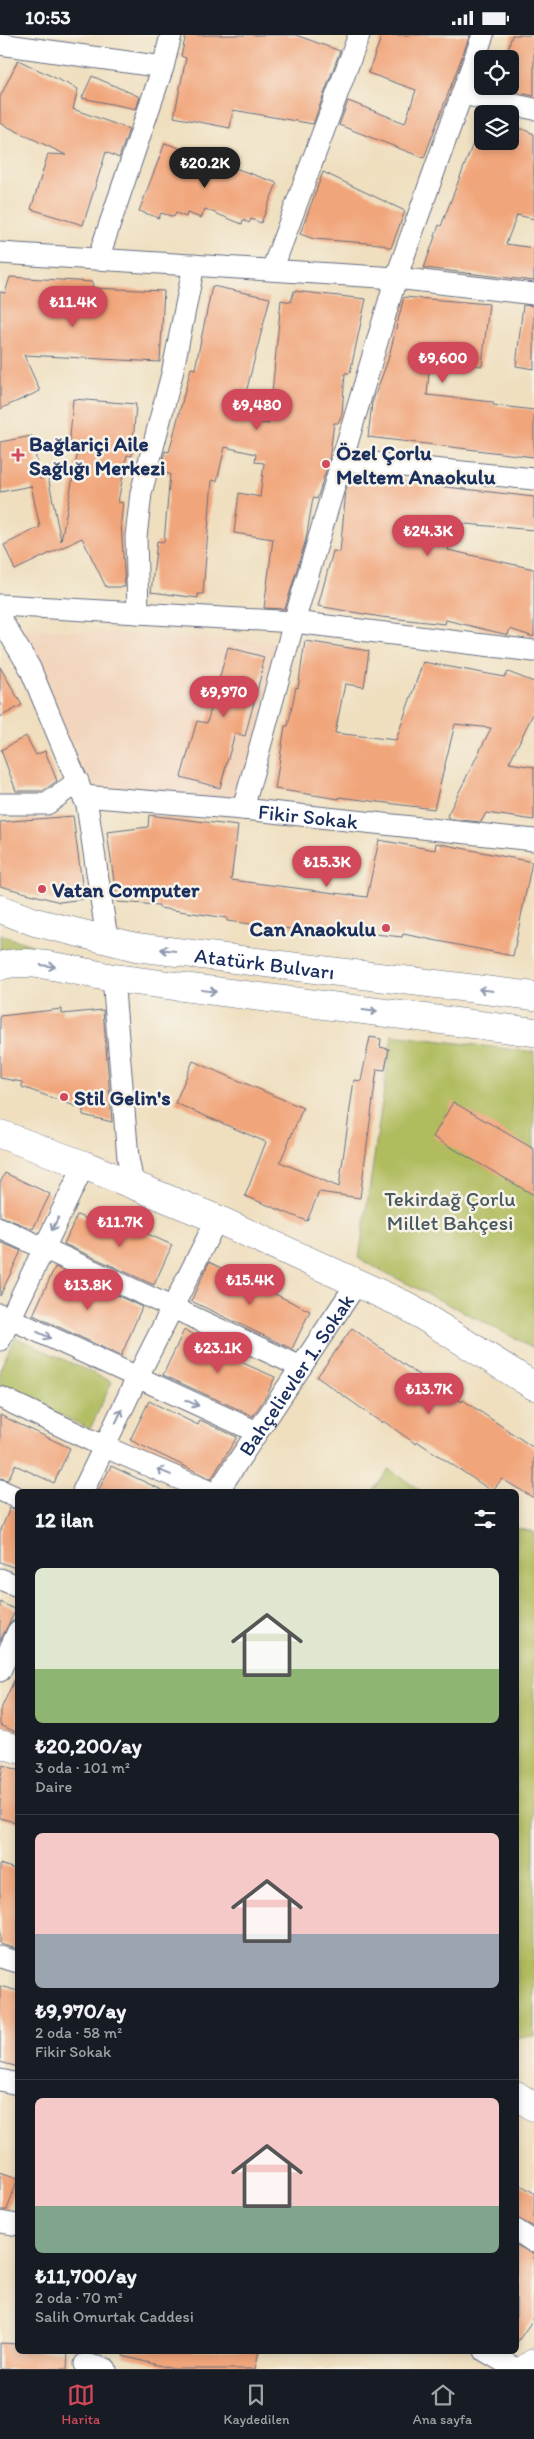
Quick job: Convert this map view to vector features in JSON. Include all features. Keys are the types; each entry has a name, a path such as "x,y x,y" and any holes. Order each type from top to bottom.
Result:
{"main road":[{"name":"Atatürk Bulvarı","path":"0,909 35,922 136,947 534,996"},
{"name":"Atatürk Bulvarı","path":"0,966 8,963 50,966 113,979 534,1032"},
{"path":"0,1119 84,1165"},
{"path":"0,1133 217,1219 405,1305 534,1386"},
{"path":"0,1743 15,1748"},
{"path":"519,2097 534,2107"},
{"path":"525,2369 534,2363"}],"street":[{"path":"98,259 163,67 171,35"},
{"path":"272,270 359,35"},
{"path":"243,809 294,622 396,278 483,35"},
{"path":"0,43 163,67"},
{"path":"462,94 534,109"},
{"path":"0,253 396,278 534,295"},
{"path":"138,613 136,537 141,493 172,374 194,265"},
{"path":"342,460 534,479"},
{"path":"0,605 294,622 534,651"},
{"path":"0,618 30,668 83,794 107,939"},
{"name":"Fikir Sokak","path":"0,804 47,804 83,794 534,840"},
{"path":"113,979 128,1158 133,1185"},
{"path":"0,1340 5,1316 44,1247 84,1165"},
{"path":"85,1489 137,1378 217,1219"},
{"path":"0,1227 301,1367"},
{"name":"Bahçelievler 1. Sokak","path":"219,1489 357,1283"},
{"path":"5,1316 257,1432"},
{"path":"0,1397 105,1447 203,1489"},
{"path":"0,1490 15,1497"},
{"path":"0,1579 15,1586"},
{"path":"1,1665 15,1637"},
{"path":"0,1957 15,1961"},
{"path":"0,2080 15,2083"},
{"path":"0,2222 15,2224"},
{"path":"519,2231 534,2242"},
{"path":"490,2354 516,2369"},
{"path":"85,2361 106,2369"}],"shaded area":[{"path":"20,628 283,642 239,804 87,786"}],"green space":[{"path":"0,935 51,951 50,953 0,950"},
{"name":"Tekirdağ Çorlu Millet Bahçesi","path":"392,1035 534,1052 534,1348 359,1259"},
{"path":"15,1337 112,1382 90,1429 0,1387 0,1369"},
{"path":"389,1469 418,1489 374,1489"},
{"path":"519,1529 534,1532 534,2036 519,2038"}],"building":[{"path":"186,35 296,35 340,51 313,124 233,110 230,128 174,117 186,58 181,56"},
{"path":"382,35 470,35 424,158 339,125 348,101 405,123 416,90 368,73"},
{"path":"512,35 534,35 534,96 519,93 519,50 508,50"},
{"path":"18,60 78,89 73,109 129,129 119,158 106,152 83,225 31,209 48,154 66,155 0,123 0,97"},
{"path":"92,76 140,97 136,109 82,98"},
{"path":"520,128 534,134 534,219 517,215 506,244 534,248 534,281 424,268 439,225 441,226 474,141 474,150 519,150"},
{"path":"165,143 277,183 261,223 251,219 249,223 243,220 242,224 205,209 201,218 187,213 186,217 176,213 174,217 161,213 159,218 139,211"},
{"path":"323,172 405,211 391,248 380,244 314,239 300,234"},
{"path":"10,277 93,282 92,288 164,291 160,362 24,355 40,391 0,409 0,292 5,293"},
{"path":"212,286 270,298 239,420 269,424 281,300 291,302 294,291 366,299 350,373 345,373 342,414 338,423 334,423 329,461 317,499 313,498 306,539 285,609 264,608 273,539 234,533 239,493 260,497 264,463 255,462 256,454 225,447 217,481 212,480 203,594 198,594 198,598 151,592 157,541 164,542 170,474 160,473 165,451 169,452 191,368 195,369"},
{"path":"404,297 489,304 482,366 430,362 427,395 493,402 493,405 534,410 534,457 368,437 372,403 388,360"},
{"path":"523,305 534,306 534,369 516,366"},
{"path":"73,399 136,404 132,456 127,455 118,502 123,503 121,522 125,587 106,587 82,538 15,570 4,545 40,527 31,486 0,492 0,442 32,436 40,479 48,477 61,541 78,451 69,451"},
{"path":"350,476 534,497 534,530 454,523 448,550 534,569 534,637 510,629 508,635 446,620 445,624 381,617 318,606 333,551 340,552 346,490"},
{"path":"305,641 369,651 364,687 345,684 335,733 396,740 423,662 505,677 508,672 534,682 534,712 509,763 534,767 534,820 486,813 481,822 452,819 447,816 491,728 455,724 434,809 339,797 339,799 275,789 285,726 288,726 296,687 298,688"},
{"path":"228,647 264,657 261,668 263,668 245,736 235,733 220,788 181,777 197,721 207,723"},
{"path":"0,667 22,705 0,717"},
{"path":"26,736 36,755 45,751 57,781 43,791 16,791 1,750"},
{"path":"149,815 238,826 231,880 367,897 379,840 435,850 436,843 532,862 513,956 403,934 402,937 348,931 347,936 227,921 227,918 159,908 159,905 117,902 107,832 148,827"},
{"path":"73,816 84,899 60,902 0,886 0,822"},
{"path":"62,1009 62,1014 103,1010 112,1122 83,1115 83,1109 22,1087 22,1082 0,1078 0,1016"},
{"path":"370,1037 381,1039 380,1047 389,1049 385,1070 377,1069 360,1198 319,1192 307,1221 245,1196 266,1142 175,1103 193,1061 303,1108 280,1162 339,1187 354,1080 361,1081"},
{"path":"453,1102 534,1149 534,1195 433,1137"},
{"path":"5,1173 50,1194 33,1229 0,1216 0,1183"},
{"path":"77,1215 128,1236 132,1227 172,1245 154,1285 64,1244"},
{"path":"0,1242 21,1251 0,1296"},
{"path":"209,1262 310,1311 292,1349 191,1301"},
{"path":"55,1267 142,1307 121,1356 33,1315"},
{"path":"352,1328 423,1378 424,1376 462,1402 463,1400 534,1448 534,1498 502,1479 494,1489 489,1489 418,1442 416,1444 383,1421 382,1423 317,1377"},
{"path":"184,1330 222,1347 220,1353 275,1377 268,1393 253,1416 163,1375"},
{"path":"149,1401 198,1425 200,1420 237,1437 211,1479 130,1440"},
{"path":"0,1415 70,1448 54,1483 15,1465 8,1480 0,1478"},
{"path":"111,1466 160,1489 99,1489"},
{"path":"10,1508 15,1509 15,1568 0,1562 0,1532"},
{"path":"0,1602 15,1610 15,1612 0,1641"},
{"path":"15,1678 15,1732 0,1725 0,1711"},
{"path":"3,1765 15,1769 15,1822 0,1818 0,1782"},
{"path":"0,1864 15,1869 15,1948 0,1944"},
{"path":"0,1986 15,1990 15,2066 0,2062"},
{"path":"0,2172 15,2177 15,2187 7,2210 0,2210"},
{"path":"519,2184 534,2193 534,2227 519,2220"},
{"path":"519,2246 534,2254 534,2318 519,2340"},
{"path":"0,2343 15,2344 15,2354 68,2354 67,2369 0,2369"},
{"path":"123,2354 258,2354 255,2369 173,2369 123,2356"}],"place":[{"name":"Bağlariçi Aile Sağlığı Merkezi","path":"18,455"},
{"name":"Özel Çorlu Meltem Anaokulu","path":"326,464"},
{"name":"Vatan Computer","path":"42,889"},
{"name":"Can Anaokulu","path":"386,928"},
{"name":"Stil Gelin's","path":"64,1097"}]}
